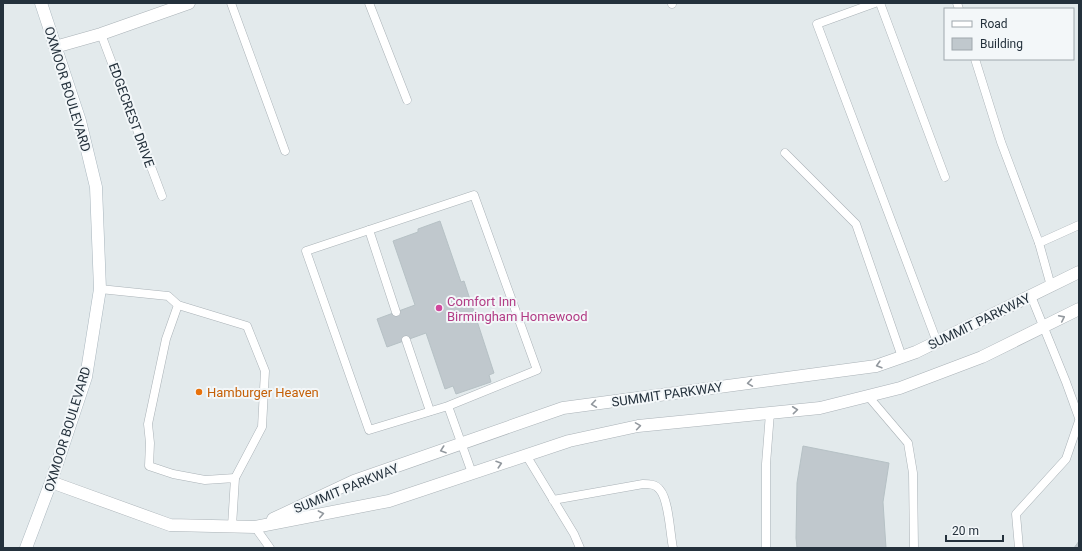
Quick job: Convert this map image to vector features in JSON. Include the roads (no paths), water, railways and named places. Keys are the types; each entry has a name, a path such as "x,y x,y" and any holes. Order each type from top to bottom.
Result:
{"street":[{"name":"OXMOOR BOULEVARD","path":"26,548 51,482 86,377 100,289 96,187 80,121 41,3"},
{"path":"55,47 102,34 189,3"},
{"name":"SUMMIT PARKWAY","path":"255,527 354,482 563,408 876,366 902,357 936,342 1079,272"},
{"name":"SUMMIT PARKWAY","path":"51,482 170,525 255,527 388,501 569,441 638,426 820,408 900,388 982,357 1079,309"}],"lane":[{"path":"231,3 285,151"},
{"path":"369,3 407,100"},
{"path":"875,3 817,24 936,342"},
{"path":"880,3 945,177"},
{"name":"EDGECREST DRIVE","path":"102,34 162,196"},
{"path":"975,60 1001,142 1039,243 1051,286"},
{"path":"785,153 856,224 902,357"},
{"path":"474,195 537,370 448,406 369,430 306,251 474,195"},
{"path":"1039,243 1079,225"},
{"path":"369,230 396,312"},
{"path":"100,289 168,296 178,305 248,326 265,371 262,427 235,478 232,526"},
{"path":"1031,296 1079,418"},
{"path":"178,305 166,339 148,424 150,443 149,466 173,474 205,480 235,478"},
{"path":"406,340 430,411"},
{"path":"868,396 908,442 913,473 914,548"},
{"path":"448,406 472,473"},
{"path":"766,548 766,464 770,413"},
{"path":"1019,548 1016,514 1066,459 1079,421"},
{"path":"526,455 574,534 580,548"},
{"path":"553,500 643,484 654,485 660,490 665,501 673,548"},
{"path":"255,527 270,548"}],"place":[{"name":"Comfort Inn Birmingham Homewood","path":"439,308"},
{"name":"Hamburger Heaven","path":"199,392"}]}
